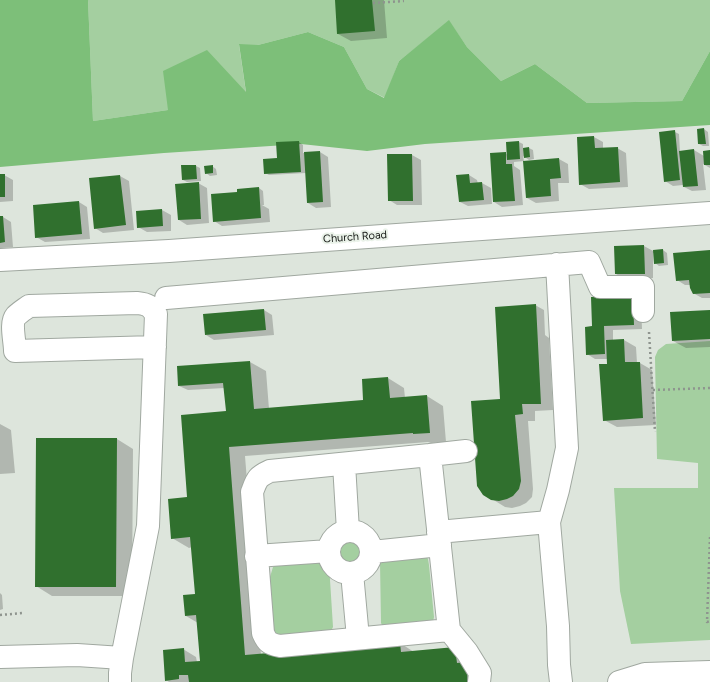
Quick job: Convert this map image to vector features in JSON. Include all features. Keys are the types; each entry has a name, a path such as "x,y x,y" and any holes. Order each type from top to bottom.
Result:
{"street":[{"name":"Church Road","path":"0,260 169,251 710,213"},
{"path":"166,298 589,262 600,287 642,286 643,312"},
{"path":"557,264 567,448 549,522 561,682"},
{"path":"120,682 122,658 148,526 155,346 156,314 151,307 146,304 137,303 30,306 15,317 13,324 15,351 155,346"},
{"path":"449,630 280,646 272,645 266,640 263,633 252,492 255,482 260,475 270,471 466,451"},
{"path":"430,455 449,630 467,652 480,673 479,682"},
{"path":"344,464 348,531"},
{"path":"372,552 439,539 549,522"},
{"path":"348,531 355,531 362,534 367,539 372,552 371,559 362,570 349,574 336,568 329,556 332,542 336,537 348,531"},
{"path":"256,556 329,551"},
{"path":"352,573 358,638"},
{"path":"0,657 77,655 122,658"},
{"path":"619,682 645,674 710,672"}],"path":[{"path":"373,3 404,1"},
{"path":"643,312 648,316 655,432"},
{"path":"653,390 710,388"},
{"path":"710,537 707,622 710,621"},
{"path":"0,615 23,613"}],"green space":[{"path":"0,0 88,0 93,121 168,110 163,71 207,50 246,92 239,44 258,45 308,32 344,47 367,89 384,98 399,61 449,20 467,47 501,81 535,64 587,103 682,101 710,51 710,125 425,144 367,151 301,144 164,153 0,167"},
{"path":"88,0 710,0 710,51 682,101 587,103 535,64 501,81 467,47 449,21 399,61 385,98 367,89 344,47 308,32 258,45 239,45 246,93 168,110 93,121"},
{"path":"710,341 710,640 631,644 620,591 614,488 698,488 698,463 657,459 655,357 658,350 666,344"},
{"path":"350,537 356,538 364,546 364,558 356,566 350,567 344,566 336,558 335,552 336,546 344,538"},
{"path":"426,556 429,565 434,617 433,622 383,627 381,623 381,560"},
{"path":"328,560 333,627 331,631 324,635 276,635 274,631 270,577 273,567 278,563"}],"building":[{"path":"335,0 372,0 375,31 337,34"},
{"path":"704,128 706,144 698,144 697,129"},
{"path":"675,130 680,180 664,182 659,132"},
{"path":"594,136 595,148 618,147 620,182 579,185 577,137"},
{"path":"299,141 301,172 264,174 263,159 277,158 276,142"},
{"path":"519,141 520,159 507,160 506,142"},
{"path":"529,147 530,157 524,158 523,148"},
{"path":"694,149 698,186 683,187 679,151"},
{"path":"710,150 710,165 704,165 703,151"},
{"path":"320,151 323,202 307,203 304,152"},
{"path":"506,152 506,164 512,164 515,201 493,202 490,153"},
{"path":"387,154 412,154 413,201 388,201"},
{"path":"559,158 561,178 550,179 551,196 526,198 523,161"},
{"path":"181,165 196,165 197,179 182,180"},
{"path":"213,165 213,173 205,174 204,166"},
{"path":"0,174 5,174 5,197 0,197"},
{"path":"469,174 470,183 482,182 484,200 459,202 456,175"},
{"path":"120,175 126,225 94,229 89,178"},
{"path":"199,182 201,219 178,220 175,184"},
{"path":"259,187 261,218 213,222 211,194 237,192 237,189"},
{"path":"79,201 82,234 35,238 33,205"},
{"path":"162,209 163,226 137,228 136,211"},
{"path":"0,216 3,216 5,242 0,243"},
{"path":"644,245 645,274 615,274 614,246"},
{"path":"663,249 664,263 654,264 653,250"},
{"path":"710,250 710,293 693,294 690,288 689,280 676,281 673,253"},
{"path":"633,296 634,325 604,326 605,354 586,355 585,327 592,326 591,297"},
{"path":"536,304 541,404 522,404 523,414 515,415 521,481 519,489 513,496 507,499 499,501 491,500 483,495 477,486 471,401 500,399 495,307"},
{"path":"264,309 266,330 205,335 203,314"},
{"path":"710,310 710,339 672,341 670,312"},
{"path":"624,339 625,362 640,362 643,418 603,421 599,364 607,364 606,340"},
{"path":"250,361 254,409 363,400 362,379 388,377 390,398 427,395 430,433 229,447 245,655 400,642 401,652 455,647 457,663 466,662 468,682 189,682 188,675 179,675 179,679 165,681 163,650 184,648 185,662 200,661 196,615 185,616 183,595 195,594 190,537 171,539 168,499 187,497 181,415 226,411 223,383 178,386 177,366"},
{"path":"36,438 117,438 116,587 35,587"}]}
